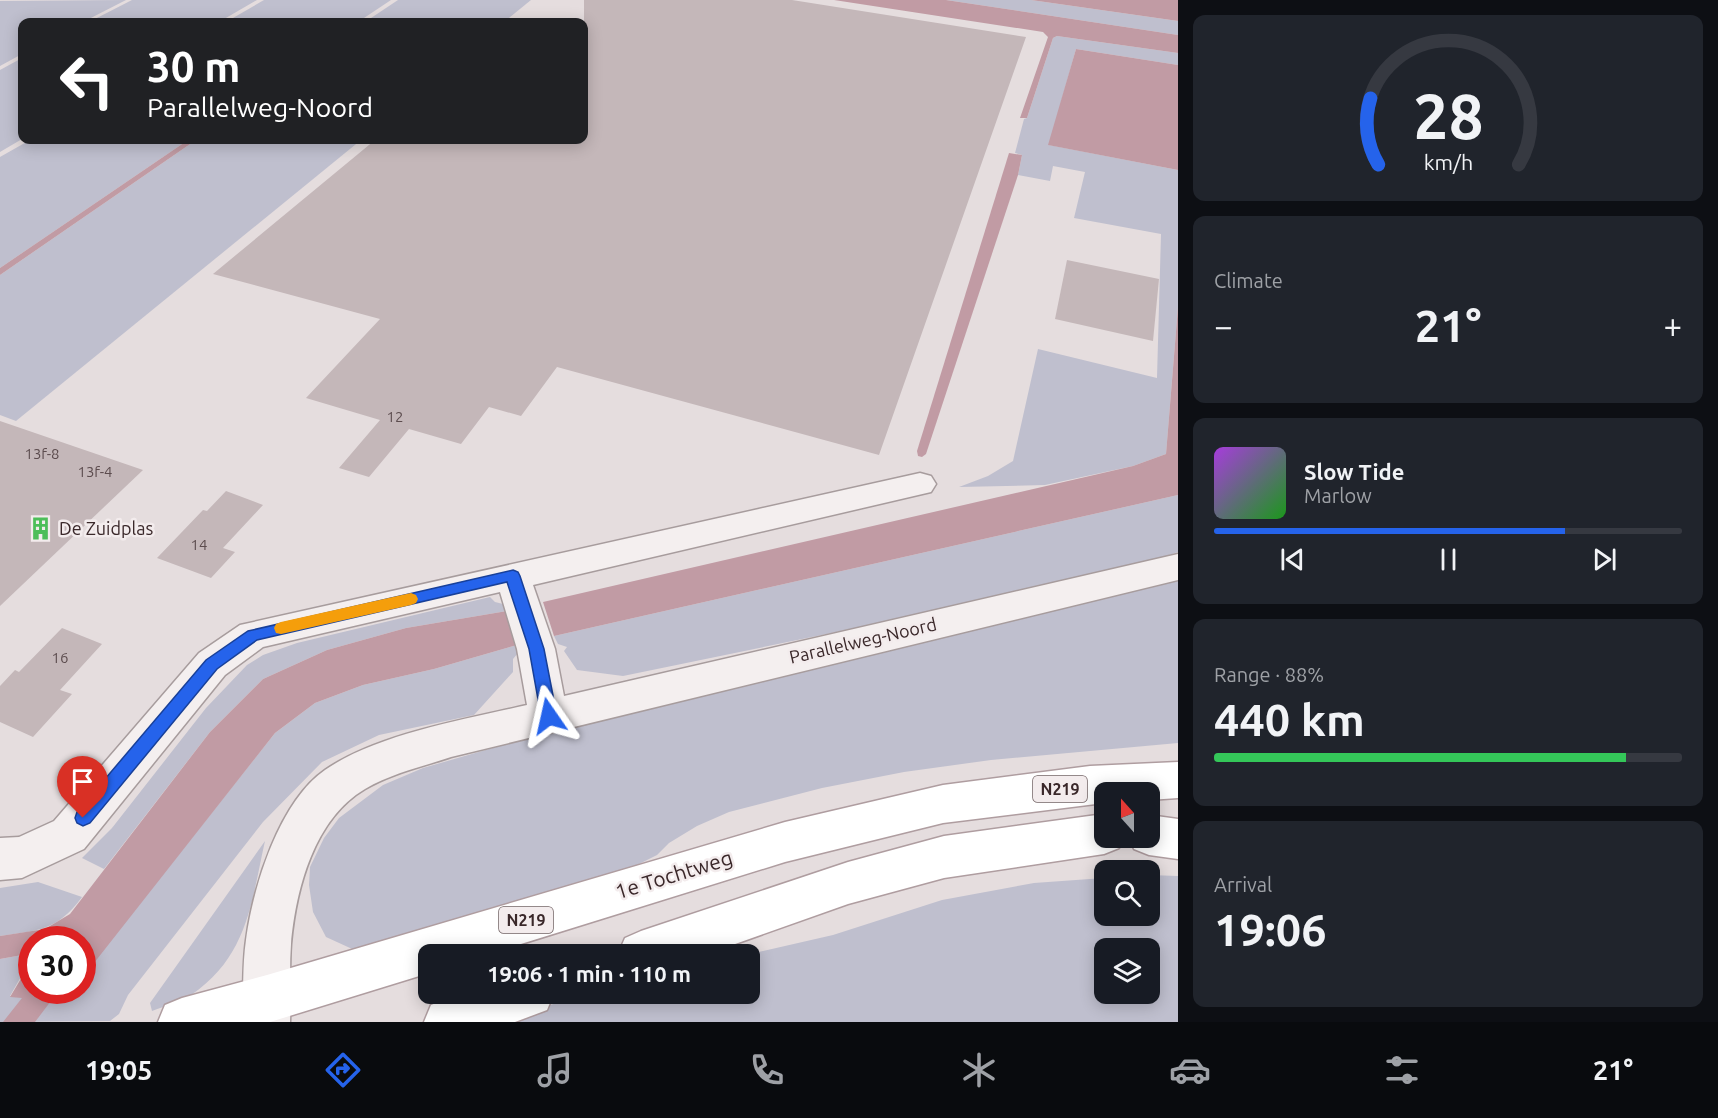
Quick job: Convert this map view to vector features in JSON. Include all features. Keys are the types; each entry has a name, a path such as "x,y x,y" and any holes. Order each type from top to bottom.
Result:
{"main road":[{"name":"1e Tochtweg","path":"182,1022 267,1010 638,886 844,827 943,804 1090,785 1178,780"},
{"path":"1160,829 1178,828"},
{"path":"670,944 848,883 944,857 1094,835"},
{"path":"1160,837 1178,839"},
{"path":"448,1022 499,1004"}],"street":[{"path":"0,859 22,858 69,835 212,664 253,635 517,588 920,484"},
{"name":"Parallelweg-Noord","path":"267,1010 269,933 275,904 297,837 314,807 338,785 380,762 451,740 549,716 1178,567"},
{"path":"517,588 536,649 549,716"}],"shaded area":[{"path":"126,0 91,18 18,18 18,56 0,66 0,1"},
{"path":"132,0 257,0 226,18 97,18"},
{"path":"264,0 391,0 364,18 233,18"},
{"path":"398,0 531,0 509,18 371,18"},
{"path":"834,0 946,0 1178,35 1178,53 1057,36 1053,38 1027,118 1020,118 1048,37 1043,32"},
{"path":"946,0 1031,0 1178,21 1178,35"},
{"path":"1031,0 1178,0 1178,21"},
{"path":"1057,36 1178,53 1178,65 1076,49 1049,145 1178,170 1178,307 1166,454 1133,466 1045,485 959,487 988,476 1013,461 1038,349 1157,378 1161,234 1074,218 1085,172 1053,166 1050,181 1018,175 1022,155 1015,153 1024,119 1027,118 1053,38"},
{"path":"1076,49 1178,65 1178,170 1048,145"},
{"path":"18,60 18,141 0,152 0,70"},
{"path":"23,144 182,144 0,268 0,157"},
{"path":"182,144 190,144 0,275 0,268"},
{"path":"190,144 356,144 16,421 0,415 0,275"},
{"path":"1009,153 1022,155 1018,175 926,454 922,457 918,456 917,451"},
{"path":"1178,307 1178,495 554,636 543,602 1133,466 1166,454"},
{"path":"1178,495 1178,552 1151,561 875,624 623,676 577,670 564,651 567,647 558,644 554,636"},
{"path":"1178,581 1178,743 991,760 904,772 822,788 729,812 697,826 669,843 657,855 627,870 361,953 326,937 313,912 309,885 310,867 324,838 339,818 383,785 423,768 552,731 898,646"},
{"path":"490,597 495,602 503,604 507,611 406,628 327,650 263,679 210,732 104,869 82,858 112,828 206,708 247,665 263,655 297,643"},
{"path":"507,611 517,645 434,669 363,685 315,703 275,733 96,960 96,926 50,926 70,914 210,732 263,679 327,650 406,628"},
{"path":"517,645 518,653 513,659 513,672 474,715 379,735 322,762 263,822 128,995 119,1014 110,1021 0,1022 0,959 18,956 18,982 10,996 18,996 18,1004 96,1004 96,959 275,733 315,703 363,685 434,669"},
{"path":"265,841 244,927 225,963 210,980 191,995 152,1011 150,1003"},
{"path":"1160,875 1178,876 1178,1022 497,1022 553,1004 760,1004 760,952 833,935 942,900 1034,883 1094,879 1094,926 1160,926"},
{"path":"38,882 82,897 64,917 55,923 48,926 18,926 18,933 0,936 0,888"},
{"path":"18,933 18,956 0,959 0,936"},
{"path":"18,984 18,998 10,997"},
{"path":"18,1003 49,1004 35,1022 3,1022"}],"building":[{"path":"584,0 792,0 1026,37 879,455 557,367 521,416 489,407 461,444 409,429 369,477 339,468 380,420 306,398 380,319 213,274 370,144 588,144 588,18 584,18"},
{"path":"1067,260 1159,279 1153,341 1055,319"},
{"name":"De Zuidplas","path":"0,421 143,470 0,606"},
{"path":"226,491 263,505 223,548 235,552 211,578 157,558 203,510 207,511"},
{"path":"62,628 102,644 60,690 72,694 33,737 0,722 0,686 15,670 19,672"}],"slow traffic":[{"path":"281,628 411,599"}],"place":[{"name":"De Zuidplas","path":"41,529"}],"route":[{"path":"83,818 212,664 253,635 513,576 536,649 549,716"}]}
